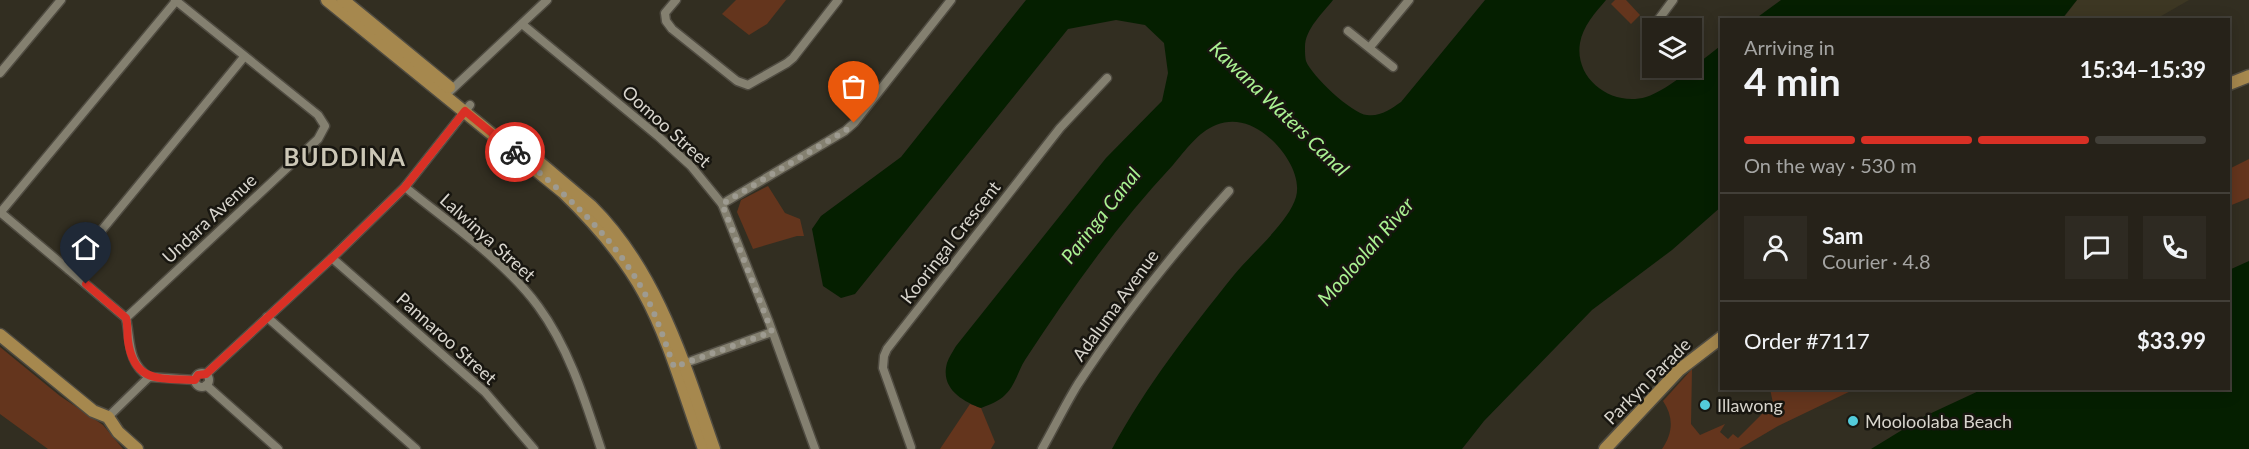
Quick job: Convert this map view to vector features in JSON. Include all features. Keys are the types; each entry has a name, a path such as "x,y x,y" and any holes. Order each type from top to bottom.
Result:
{"main road":[{"path":"327,0 449,93"},
{"path":"343,0 449,93 569,186 602,217 626,248 651,287 664,314 704,449"},
{"path":"2230,84 2249,76"},
{"path":"0,335 93,411 108,417 118,432 137,449"},
{"name":"Parkyn Parade","path":"1605,449 1679,370 1720,339"},
{"path":"679,365 714,449"}],"street":[{"path":"0,73 61,0"},
{"path":"175,0 0,213 126,318 132,358 141,371 149,376 195,380 200,387 206,385 209,379 206,374"},
{"name":"Undara Avenue","path":"126,318 323,133 325,126 323,120 175,0"},
{"path":"449,93 547,0"},
{"path":"676,0 665,13 666,21 672,29 737,81 748,85 787,63 838,0"},
{"path":"722,204 845,131 854,123 951,0"},
{"path":"1370,47 1409,0"},
{"path":"1660,18 1673,0"},
{"name":"Oomoo Street","path":"522,24 659,137 691,166 722,204 815,449"},
{"path":"1348,31 1393,67"},
{"path":"69,270 244,57"},
{"name":"Kooringal Crescent","path":"911,448 883,368 887,349 1060,128 1107,78"},
{"path":"206,374 405,187 467,108"},
{"name":"Lalwinya Street","path":"405,187 490,257 537,304 551,325 582,390 601,449"},
{"name":"Adaluma Avenue","path":"1042,449 1077,386 1131,308 1192,231 1228,191"},
{"name":"Pannaroo Street","path":"332,258 484,392 534,449"},
{"path":"267,317 416,449"},
{"path":"679,365 772,332"},
{"path":"195,380 200,373 206,374"},
{"path":"108,417 149,376"},
{"path":"206,385 278,449"}],"shaded area":[{"path":"736,0 786,0 767,24 749,35 722,14"},
{"path":"1615,0 1626,0 1640,15 1631,24 1611,4"},
{"path":"2077,0 2189,0 2158,18 2064,18"},
{"path":"2249,159 2249,198 2230,206 2230,168"},
{"path":"768,186 785,213 800,219 804,236 753,249 737,212 741,200"},
{"path":"0,347 60,396 103,425 123,449 48,449 0,414"},
{"path":"1692,369 1691,424 1700,435 1725,424 1720,432 1728,439 1733,434 1738,438 1773,403 1770,390 1853,390 1778,426 1739,449 1662,449 1671,425 1667,407 1663,401"},
{"path":"970,404 981,408 995,442 991,449 940,449"}],"water":[{"path":"1026,0 1333,0 1308,34 1305,47 1306,61 1316,75 1342,101 1367,115 1385,112 1401,102 1485,0 1606,0 1584,31 1580,43 1580,56 1583,68 1598,88 1621,98 1646,97 1679,78 1702,78 1702,60 1720,47 1720,208 1672,250 1592,310 1484,421 1462,449 1112,449 1139,403 1185,338 1234,275 1286,217 1296,197 1294,171 1279,147 1254,127 1236,122 1216,125 1203,132 1133,211 1095,259 1042,334 1003,397 981,408 954,392 947,380 946,372 948,361 956,346 1106,158 1162,101 1168,73 1164,43 1145,25 1116,20 1068,29 855,294 841,298 823,286 812,229 821,216 901,157"},
{"path":"1781,0 2077,0 2063,18 1756,18"},
{"path":"2249,261 2249,449 1871,449 1925,416 1981,390 2230,390 2230,270"}],"way so far":[{"path":"515,152 585,213 619,254 644,293 656,317 674,367 772,332 722,204 845,131 854,123"}],"place":[{"name":"Illawong","path":"1705,405"},
{"name":"Mooloolaba Beach","path":"1853,421"}],"district":[{"name":"BUDDINA","path":"345,156"}],"route":[{"path":"86,284 126,318 132,358 141,371 156,378 195,380 198,375 206,374 316,273 405,187 465,111 515,152"}],"water label":[{"name":"Kawana Waters Canal","path":"1280,108"},
{"name":"Paringa Canal","path":"1100,215"},
{"name":"Mooloolah River","path":"1365,251"}]}
